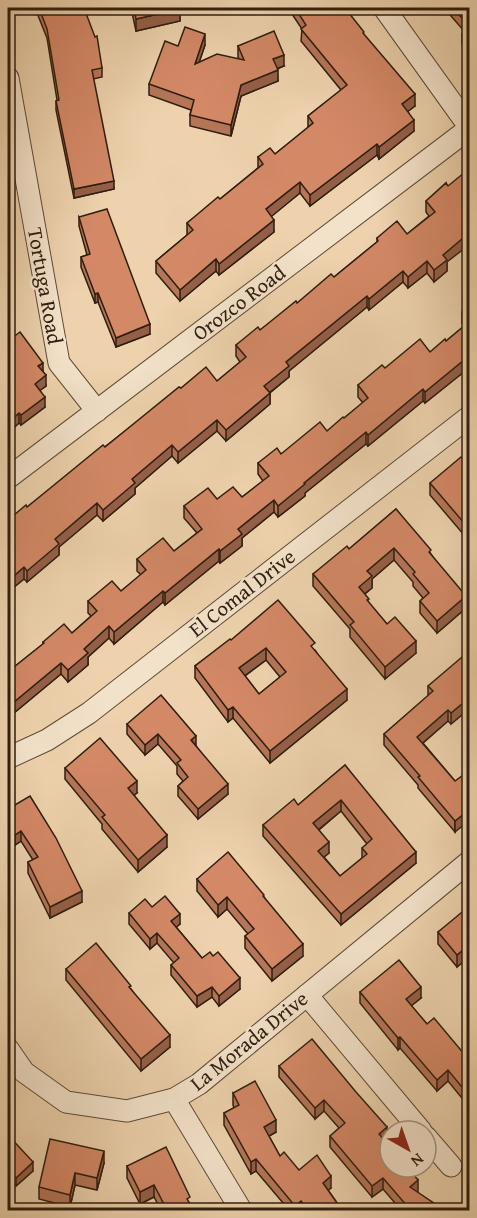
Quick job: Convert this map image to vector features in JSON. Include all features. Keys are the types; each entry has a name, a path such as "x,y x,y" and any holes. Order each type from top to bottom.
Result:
{"street":[{"path":"384,8 470,128"},
{"name":"Tortuga Road","path":"8,78 59,363 96,411"},
{"name":"Orozco Road","path":"8,478 470,128"},
{"name":"El Comal Drive","path":"8,759 47,740 89,713 470,416"},
{"name":"La Morada Drive","path":"8,1049 24,1071 66,1102 127,1111 174,1099 199,1084 467,868"},
{"path":"307,995 411,1119"},
{"path":"174,1099 242,1210"},
{"path":"438,1151 451,1166"}],"building":[{"path":"39,8 84,8 95,37 97,36 102,68 92,70 114,181 74,189 56,101 59,100 47,29"},
{"path":"134,8 179,8 180,9 136,19"},
{"path":"295,8 345,8 363,33 415,94 402,104 414,120 379,147 377,144 310,195 300,182 266,209 274,220 219,264 216,259 180,290 156,261 193,230 187,223 263,164 258,157 270,148 275,154 313,123 308,116 347,85 301,29 306,25"},
{"path":"453,8 470,8 470,27"},
{"path":"185,27 205,34 195,64 217,54 244,60 238,46 274,31 284,55 273,59 278,70 241,85 231,125 190,115 194,100 149,84 165,41 178,46"},
{"path":"470,28 470,44 462,34"},
{"path":"470,168 470,232 443,255 447,260 434,270 427,261 408,277 403,271 369,299 367,296 286,362 289,366 264,386 270,393 226,430 217,420 178,452 172,445 132,479 135,483 103,510 97,503 55,539 59,544 27,571 24,567 8,581 8,520 206,367 217,381 246,357 236,345 258,327 260,330 296,301 297,303 331,274 334,277 378,241 377,238 397,221 407,234 435,212 426,201 446,183 448,186"},
{"path":"107,209 150,324 116,338 98,293 95,294 81,257 90,254 79,217"},
{"path":"8,300 13,323 8,324"},
{"path":"470,306 470,320 462,312"},
{"path":"470,321 470,355 425,392 423,389 368,435 366,432 278,506 274,500 238,529 242,534 220,551 219,549 165,593 163,591 114,632 109,626 84,649 88,653 68,670 61,663 8,707 8,659 14,667 64,624 72,633 97,611 88,601 112,581 121,591 146,570 137,559 163,538 174,551 202,529 184,506 208,488 217,499 233,487 242,497 269,476 258,463 277,448 281,454 320,422 327,431 368,398 358,385 382,365 385,368 420,339 430,352"},
{"path":"20,332 43,363 38,366 46,375 35,384 45,397 21,415 19,413 8,423 8,341"},
{"path":"470,453 470,530 430,483 461,457 463,459"},
{"path":"396,509 466,596 437,621 420,601 429,593 413,574 415,572 394,548 367,571 372,576 359,587 369,599 367,600 387,624 395,617 416,641 385,667 350,625 354,622 313,574 347,546 349,549"},
{"path":"278,600 315,643 311,646 347,689 270,751 233,707 228,710 195,666 231,640","holes":["266,648 286,672 259,694 239,668"]},
{"path":"468,652 470,654 470,699 451,713 448,710 417,737 455,781 470,770 470,809 455,821 384,734 433,691 428,686"},
{"path":"161,695 196,736 191,740 228,784 198,809 178,786 188,777 177,763 181,760 158,734 145,745 127,724"},
{"path":"100,738 137,781 128,788 167,835 138,860 102,817 105,815 65,768"},
{"path":"345,765 416,852 341,914 263,825 294,799 298,805","holes":["341,800 372,839 362,848 367,854 340,876 318,851 329,842 313,823"]},
{"path":"30,796 56,838 82,891 50,907 28,862 38,857 21,831 15,835 8,823 8,809"},
{"path":"228,852 303,944 272,969 245,936 254,929 227,897 218,905 197,879"},
{"path":"165,896 180,914 171,921 202,958 210,952 213,956 218,952 240,978 219,996 212,987 197,996 171,965 179,958 157,933 150,939 129,913 145,899 152,907"},
{"path":"467,908 470,911 470,946 457,955 438,932"},
{"path":"96,943 131,986 129,987 170,1035 141,1059 66,969"},
{"path":"399,960 421,987 406,999 427,1024 434,1018 470,1061 470,1097 448,1070 437,1080 360,992"},
{"path":"312,1039 380,1119 378,1119 378,1179 382,1179 372,1186 330,1136 345,1123 324,1100 315,1108 279,1066"},
{"path":"255,1081 276,1120 264,1127 280,1156 284,1152 299,1170 317,1155 331,1176 323,1183 342,1210 308,1210 301,1201 295,1206 256,1159 251,1162 224,1113 239,1105 233,1093"},
{"path":"8,1135 33,1162 16,1178 8,1169"},
{"path":"50,1139 104,1151 97,1178 75,1173 70,1195 39,1187"},
{"path":"166,1147 190,1197 187,1199 194,1210 167,1210 154,1185 140,1192 127,1166"},
{"path":"384,1179 417,1179 410,1187 444,1210 406,1210 408,1207"},
{"path":"470,1205 470,1210 456,1210"}]}
